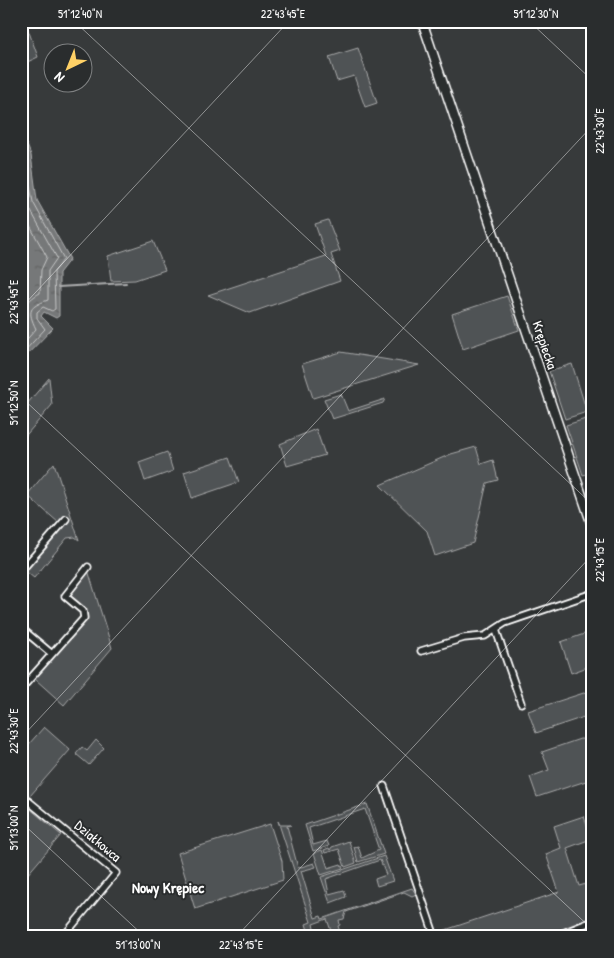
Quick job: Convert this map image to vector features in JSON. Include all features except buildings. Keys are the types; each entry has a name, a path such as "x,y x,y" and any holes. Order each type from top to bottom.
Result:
{"street":[{"name":"Krępiecka","path":"422,21 593,528"},
{"path":"21,571 66,519"},
{"path":"21,689 84,618 83,611 65,596 88,568"},
{"path":"421,651 464,638 486,636 505,623 593,593"},
{"path":"21,628 52,654"},
{"path":"496,630 521,703"},
{"path":"384,786 435,937"},
{"name":"Działkowca","path":"21,795 116,873 63,937"},
{"path":"553,937 593,921"}],"shaded area":[{"path":"21,21 25,21 38,57 21,65"},
{"path":"358,48 377,103 365,107 354,76 337,81 329,57"},
{"path":"328,220 340,251 331,254 340,281 250,313 208,295 326,256 315,224"},
{"path":"153,241 165,270 135,280 111,281 108,256"},
{"path":"507,296 519,330 463,349 452,314"},
{"path":"341,352 419,365 313,398 302,364"},
{"path":"572,364 587,412 565,419 549,371"},
{"path":"49,378 52,405 21,441 21,411"},
{"path":"341,394 348,411 385,399 383,403 332,419 324,399"},
{"path":"589,418 593,430 593,472 583,475 566,425"},
{"path":"316,429 325,455 287,466 280,444"},
{"path":"476,447 481,464 493,460 498,480 487,483 473,543 435,556 427,531 380,485 451,454"},
{"path":"167,452 173,471 145,481 139,462"},
{"path":"230,457 239,482 192,498 184,472"},
{"path":"54,463 79,540 75,537 67,538 34,578 24,570 59,523 27,495"},
{"path":"88,570 112,648 64,705 35,679 87,617 86,611 71,598 71,594"},
{"path":"593,631 593,665 571,673 561,642"},
{"path":"593,690 593,714 536,733 528,711"},
{"path":"44,727 70,750 30,796 23,791 27,786 23,783 21,785 21,753"},
{"path":"580,739 593,740 593,755 586,758 592,779 537,797 530,777 549,770 542,752"},
{"path":"96,740 104,748 89,765 76,754 82,747 87,751"},
{"path":"21,801 61,835 21,882"},
{"path":"367,804 384,854 358,862 354,847 358,846 362,858 379,850 365,809 309,828 313,845 327,841 329,846 313,851 305,825"},
{"path":"584,816 591,839 567,848 579,886 593,882 593,920 547,937 441,937 439,932 559,892 546,854 561,848 554,826"},
{"path":"278,821 280,825 291,825 287,826 298,868 314,863 316,867 301,871 315,918 321,916 322,919 412,888 416,894 412,896 404,892 346,912 344,919 339,920 340,925 338,926 341,935 333,937 327,919 313,924 317,937 310,937 306,924 311,922"},
{"path":"270,824 282,861 283,880 195,909 178,853"},
{"path":"349,841 356,863 345,867 339,849 325,853 324,850 329,848 330,850 332,847"},
{"path":"322,850 328,868 341,864 343,868 321,875 314,853"},
{"path":"384,856 393,881 377,886 375,879 386,875 380,860 326,879 329,894 344,890 346,897 330,903 321,877"}],"water":[{"path":"21,130 31,155 37,200 70,259 59,273 59,316 56,318 44,312 41,316 53,328 21,361"}],"waterway":[{"path":"58,287 126,283"}],"district":[{"name":"Nowy Krępiec","path":"168,888"}]}
